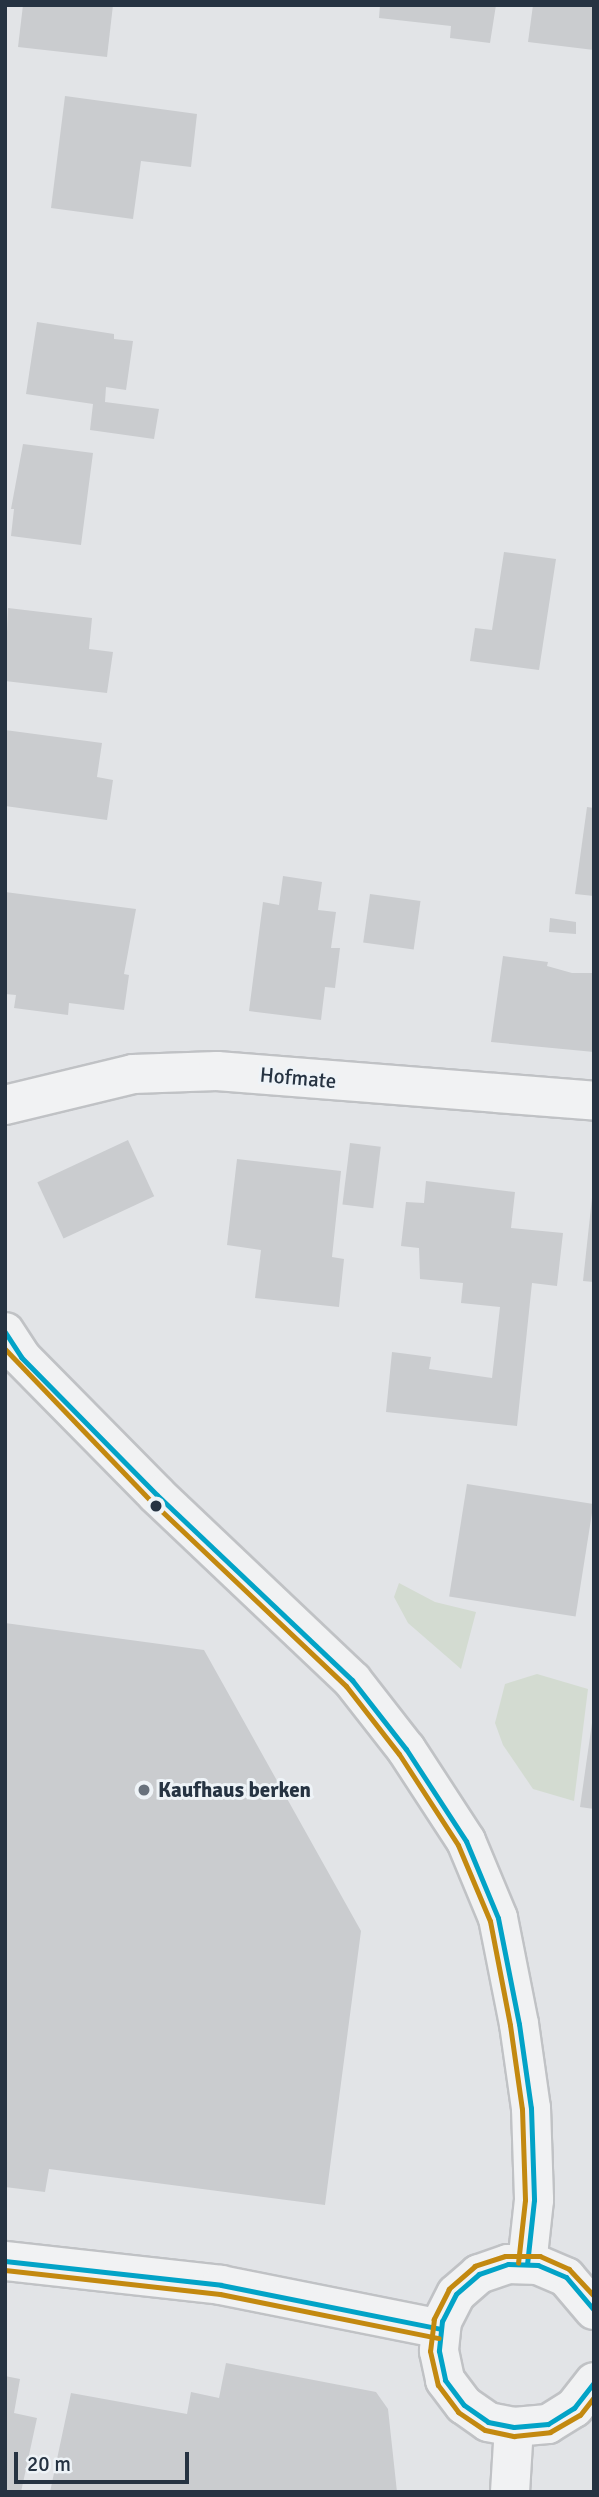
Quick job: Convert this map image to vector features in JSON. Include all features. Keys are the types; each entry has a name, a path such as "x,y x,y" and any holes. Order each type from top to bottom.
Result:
{"street":[{"name":"Hofmate","path":"5,1105 133,1074 217,1071 594,1101"},
{"path":"11,1358 352,1680 406,1749 466,1841 498,1918 519,2024 531,2108 534,2200 527,2264"},
{"path":"5,2261 221,2285 441,2329"},
{"path":"594,2310 566,2277 527,2264 508,2264 479,2274 456,2294 441,2329 439,2351 445,2380 464,2405 488,2422 514,2427 548,2424 574,2409 594,2382"},
{"path":"510,2492 514,2427"}],"shaded area":[{"path":"399,1583 435,1602 476,1612 461,1669 408,1623 394,1597"},
{"path":"537,1674 588,1689 574,1801 533,1789 503,1745 495,1723 505,1684"}],"building":[{"path":"23,5 113,5 107,57 18,47"},
{"path":"380,5 496,5 490,43 450,38 451,26 379,18"},
{"path":"533,5 594,5 594,50 528,42"},
{"path":"65,96 197,114 191,167 141,161 133,219 51,208"},
{"path":"37,322 114,334 114,339 133,341 126,390 106,387 105,402 159,409 154,439 90,430 93,404 26,394"},
{"path":"23,444 93,453 81,545 11,536 14,509 11,509"},
{"path":"504,552 556,559 539,670 470,661 475,628 492,630"},
{"path":"8,608 92,618 89,649 113,652 107,693 5,681"},
{"path":"5,730 102,743 97,777 113,780 107,820 5,806"},
{"path":"587,807 594,808 594,896 575,894"},
{"path":"283,876 322,882 318,910 336,912 331,948 340,948 335,988 325,987 321,1020 249,1011 263,902 279,905"},
{"path":"5,892 136,909 124,974 129,975 124,1010 69,1003 68,1015 14,1008 16,995 5,994"},
{"path":"370,894 421,901 414,950 363,943"},
{"path":"550,918 576,922 576,934 549,932"},
{"path":"503,956 548,962 547,966 572,973 594,973 594,1052 491,1042"},
{"path":"128,1140 154,1196 64,1238 37,1182"},
{"path":"350,1143 381,1147 373,1208 342,1205"},
{"path":"237,1159 341,1171 332,1257 344,1259 339,1307 255,1298 261,1250 227,1245"},
{"path":"426,1181 515,1192 511,1228 563,1233 557,1286 532,1283 517,1426 386,1412 392,1352 431,1357 429,1369 492,1378 500,1307 461,1303 463,1283 420,1279 419,1248 401,1246 406,1202 424,1203"},
{"path":"594,1198 594,1282 583,1281"},
{"path":"467,1484 593,1504 576,1617 449,1597"},
{"name":"Kaufhaus berken","path":"5,1623 204,1650 361,1931 325,2205 49,2169 45,2192 5,2187"},
{"path":"594,1723 594,1809 580,1807"},
{"path":"226,2363 376,2392 388,2409 397,2492 50,2492 71,2393 187,2414 191,2392 219,2398"},
{"path":"5,2376 20,2379 14,2413 37,2418 21,2492 5,2492"}],"transit line":[{"path":"5,1332 21,1357 157,1495 352,1680 406,1749 466,1841 498,1918 519,2024 531,2108 534,2200 527,2264"},
{"path":"5,1349 151,1501 346,1686 399,1754 458,1845 490,1921 510,2025 522,2109 525,2200 518,2263"},
{"path":"594,2296 569,2269 540,2256 505,2256 475,2266 449,2289 434,2319 430,2351 438,2385 458,2412 485,2430 514,2436 550,2432 580,2415 594,2397"},
{"path":"5,2261 221,2285 441,2329"},
{"path":"594,2310 566,2277 538,2265 508,2264 479,2274 456,2294 442,2321 439,2351 445,2380 464,2405 488,2422 514,2427 548,2424 574,2408 594,2382"},
{"path":"5,2270 220,2294 439,2338"}],"place":[{"name":"Kaufhaus berken","path":"144,1790"}]}
